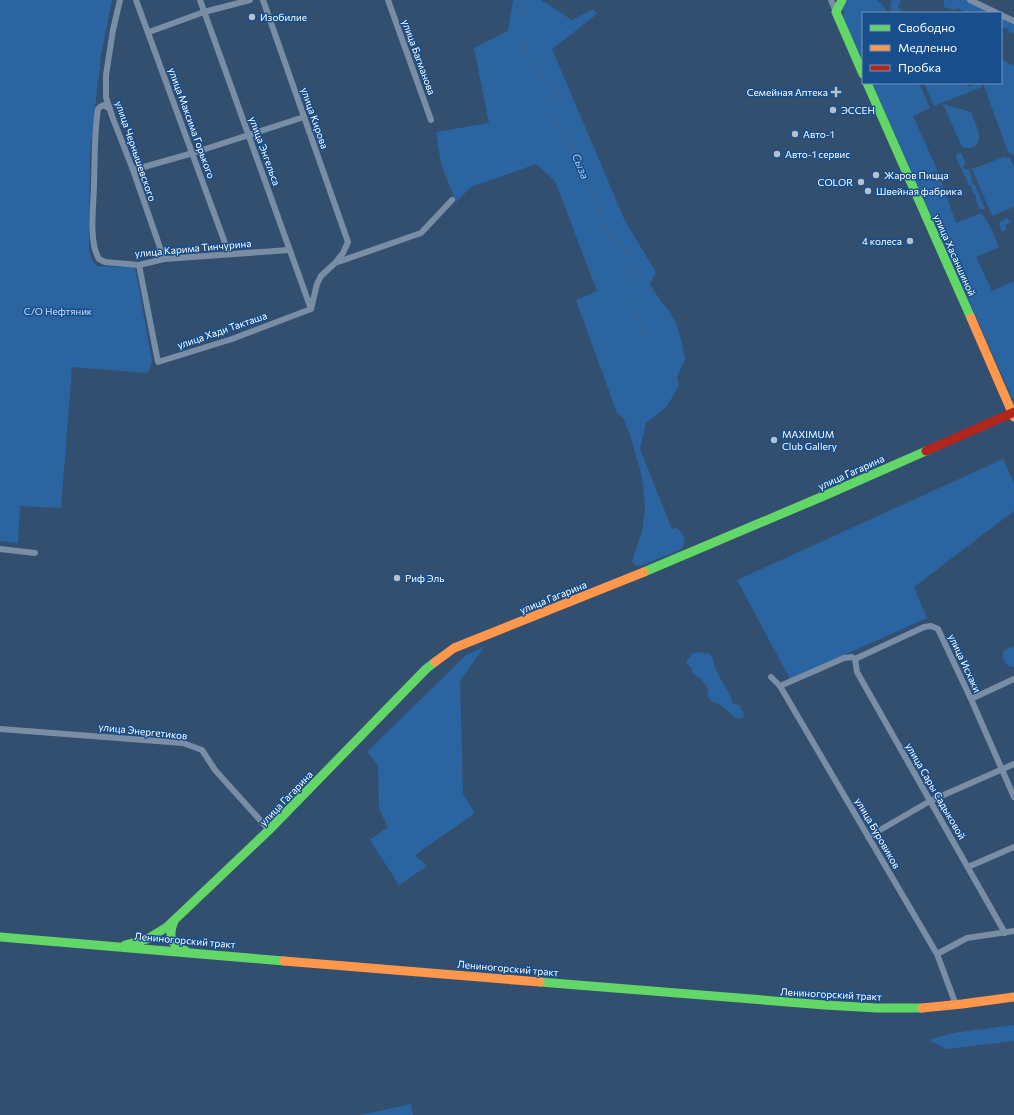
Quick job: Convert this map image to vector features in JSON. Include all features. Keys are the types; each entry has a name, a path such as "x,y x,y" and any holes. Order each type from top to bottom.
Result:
{"street":[{"name":"улица Чернышевского","path":"120,0 113,30 106,75 106,97 164,259"},
{"name":"улица Максима Горького","path":"136,0 149,32 229,254"},
{"name":"улица Энгельса","path":"200,0 311,310"},
{"path":"149,32 204,12 250,0"},
{"name":"улица Кирова","path":"263,0 348,242 344,253 335,263"},
{"name":"улица Багманова","path":"388,0 432,120"},
{"path":"831,0 862,72"},
{"path":"836,12 842,0"},
{"path":"970,0 995,12"},
{"path":"1002,15 1014,21"},
{"name":"улица Хасаншиной","path":"867,84 1013,414"},
{"name":"улица Карима Тинчурина","path":"110,109 104,105 100,106 98,109 94,140 92,226 95,251 99,260 139,265 164,259 289,250"},
{"path":"133,170 193,153 304,117"},
{"path":"311,310 317,284 321,276 335,263 421,233 452,200"},
{"name":"улица Хади Такташа","path":"139,265 158,362 232,340 311,310"},
{"name":"улица Гагарина","path":"118,946 140,942 151,938 163,930 269,830 426,669 454,648 620,582 1013,414"},
{"path":"0,549 35,553"},
{"name":"улица Исхаки","path":"780,686 844,658 852,657 855,659 924,627 935,627 938,629 971,699 1014,797"},
{"name":"улица Сары Садыковой","path":"855,659 857,672 1005,933"},
{"name":"улица Буровиков","path":"771,677 780,686 937,954 956,1005"},
{"path":"971,699 1014,679"},
{"name":"улица Энергетиков","path":"0,729 183,743 202,750 215,770 269,830"},
{"path":"868,837 930,801 1014,764"},
{"path":"968,867 1014,846"},
{"name":"улица Гагарина","path":"178,916 171,928 171,939 172,943 177,948 187,952"},
{"path":"937,954 968,938 1014,931"},
{"name":"Лениногорский тракт","path":"0,937 774,1002 869,1008 911,1008 956,1005 1014,997"}],"green space":[{"name":"С/О Нефтяник","path":"0,0 112,0 101,55 90,154 89,249 91,258 96,266 135,267 152,361 148,373 72,367 61,508 20,506 18,543 0,541"},
{"path":"513,0 541,0 572,20 593,9 597,14 552,49 625,221 656,272 650,285 676,323 682,343 685,360 677,376 679,386 667,406 646,423 640,449 672,529 677,528 682,533 684,544 680,550 640,566 635,565 632,561 642,532 645,510 640,469 630,435 623,418 617,413 576,300 597,291 555,181 536,164 471,187 456,202 441,164 436,132 489,123 474,48 508,31"},
{"path":"847,0 876,0 883,5 886,12 862,12 862,61 844,21 843,9"},
{"path":"892,0 901,0 898,7 902,12 892,12 890,5"},
{"path":"942,0 968,0 991,12 965,12 957,8 955,10 944,7 944,1"},
{"path":"1002,16 1014,22 1014,34 1009,32 1008,28 1002,28"},
{"path":"1002,60 1014,66 1014,156 1008,152 983,84 1002,84"},
{"path":"872,84 919,84 930,108 913,116 936,167 956,223 981,213 993,233 999,247 976,257 992,291 1014,281 1014,399 1011,397"},
{"path":"924,84 966,84 968,87 980,84 982,87 934,106"},
{"path":"943,104 971,112 979,134 978,143 975,146 970,148 962,147"},
{"path":"957,153 961,153 966,163 963,167 964,169 969,170 972,178 972,184 975,185 985,208 984,209 980,209 976,201 976,196 972,191 972,187 968,185 956,158"},
{"path":"1004,157 1010,158 1014,167 1014,207 992,216 972,169"},
{"path":"1007,218 1011,222 1005,225 1007,229 1002,232 999,224"},
{"path":"1003,459 1014,483 1014,511 914,587 927,618 790,679 737,580"},
{"path":"1014,646 1014,667 1012,667 1006,663 1003,658 1003,653 1008,648"},
{"path":"484,647 460,681 463,794 475,813 415,855 427,866 399,885 370,840 388,827 379,809 378,765 367,752 466,655"},
{"path":"698,652 710,654 716,670 728,691 733,704 739,705 745,716 743,718 735,718 719,704 711,701 708,697 708,689 702,680 692,673 692,669 686,662 693,653"},
{"path":"1014,1025 1014,1041 946,1049 929,1040 953,1033"},
{"path":"411,1104 413,1115 360,1115"}],"waterway":[{"name":"Сыза","path":"522,0 521,8 528,19 528,28 526,30 528,39 523,51 526,55 529,55 534,64 533,68 535,71 543,79 551,83 557,93 557,98 548,106 547,113 554,123 558,125 569,138 575,151 574,153 579,159 607,232 633,259 634,267 628,276 632,280 627,289 627,293 640,323 644,342"}],"traffic: fast":[{"path":"842,0 836,12 862,72"},
{"path":"867,84 971,318"},
{"path":"644,572 926,451"},
{"path":"125,945 147,939 167,927 269,830 426,669 435,662"},
{"path":"174,921 171,931 172,939 177,946 186,951"},
{"path":"0,937 284,961"},
{"path":"540,982 825,1005 876,1008 922,1008"}],"traffic: slow":[{"path":"971,318 1014,417"},
{"path":"435,662 454,648 644,572"},
{"path":"284,961 540,982"},
{"path":"922,1008 1014,997"}],"traffic: jam":[{"path":"926,451 1014,412"}],"place":[{"name":"Изобилие","path":"252,17"},
{"name":"Семейная Аптека","path":"836,92"},
{"name":"ЭССЕН","path":"833,110"},
{"name":"Авто-1","path":"795,134"},
{"name":"Авто-1 сервис","path":"777,154"},
{"name":"Жаров Пицца","path":"876,175"},
{"name":"COLOR","path":"861,182"},
{"name":"Швейная фабрика","path":"868,191"},
{"name":"4 колеса","path":"910,241"},
{"name":"MAXIMUM Club Gallery","path":"774,440"},
{"name":"Риф Эль","path":"397,578"}]}
